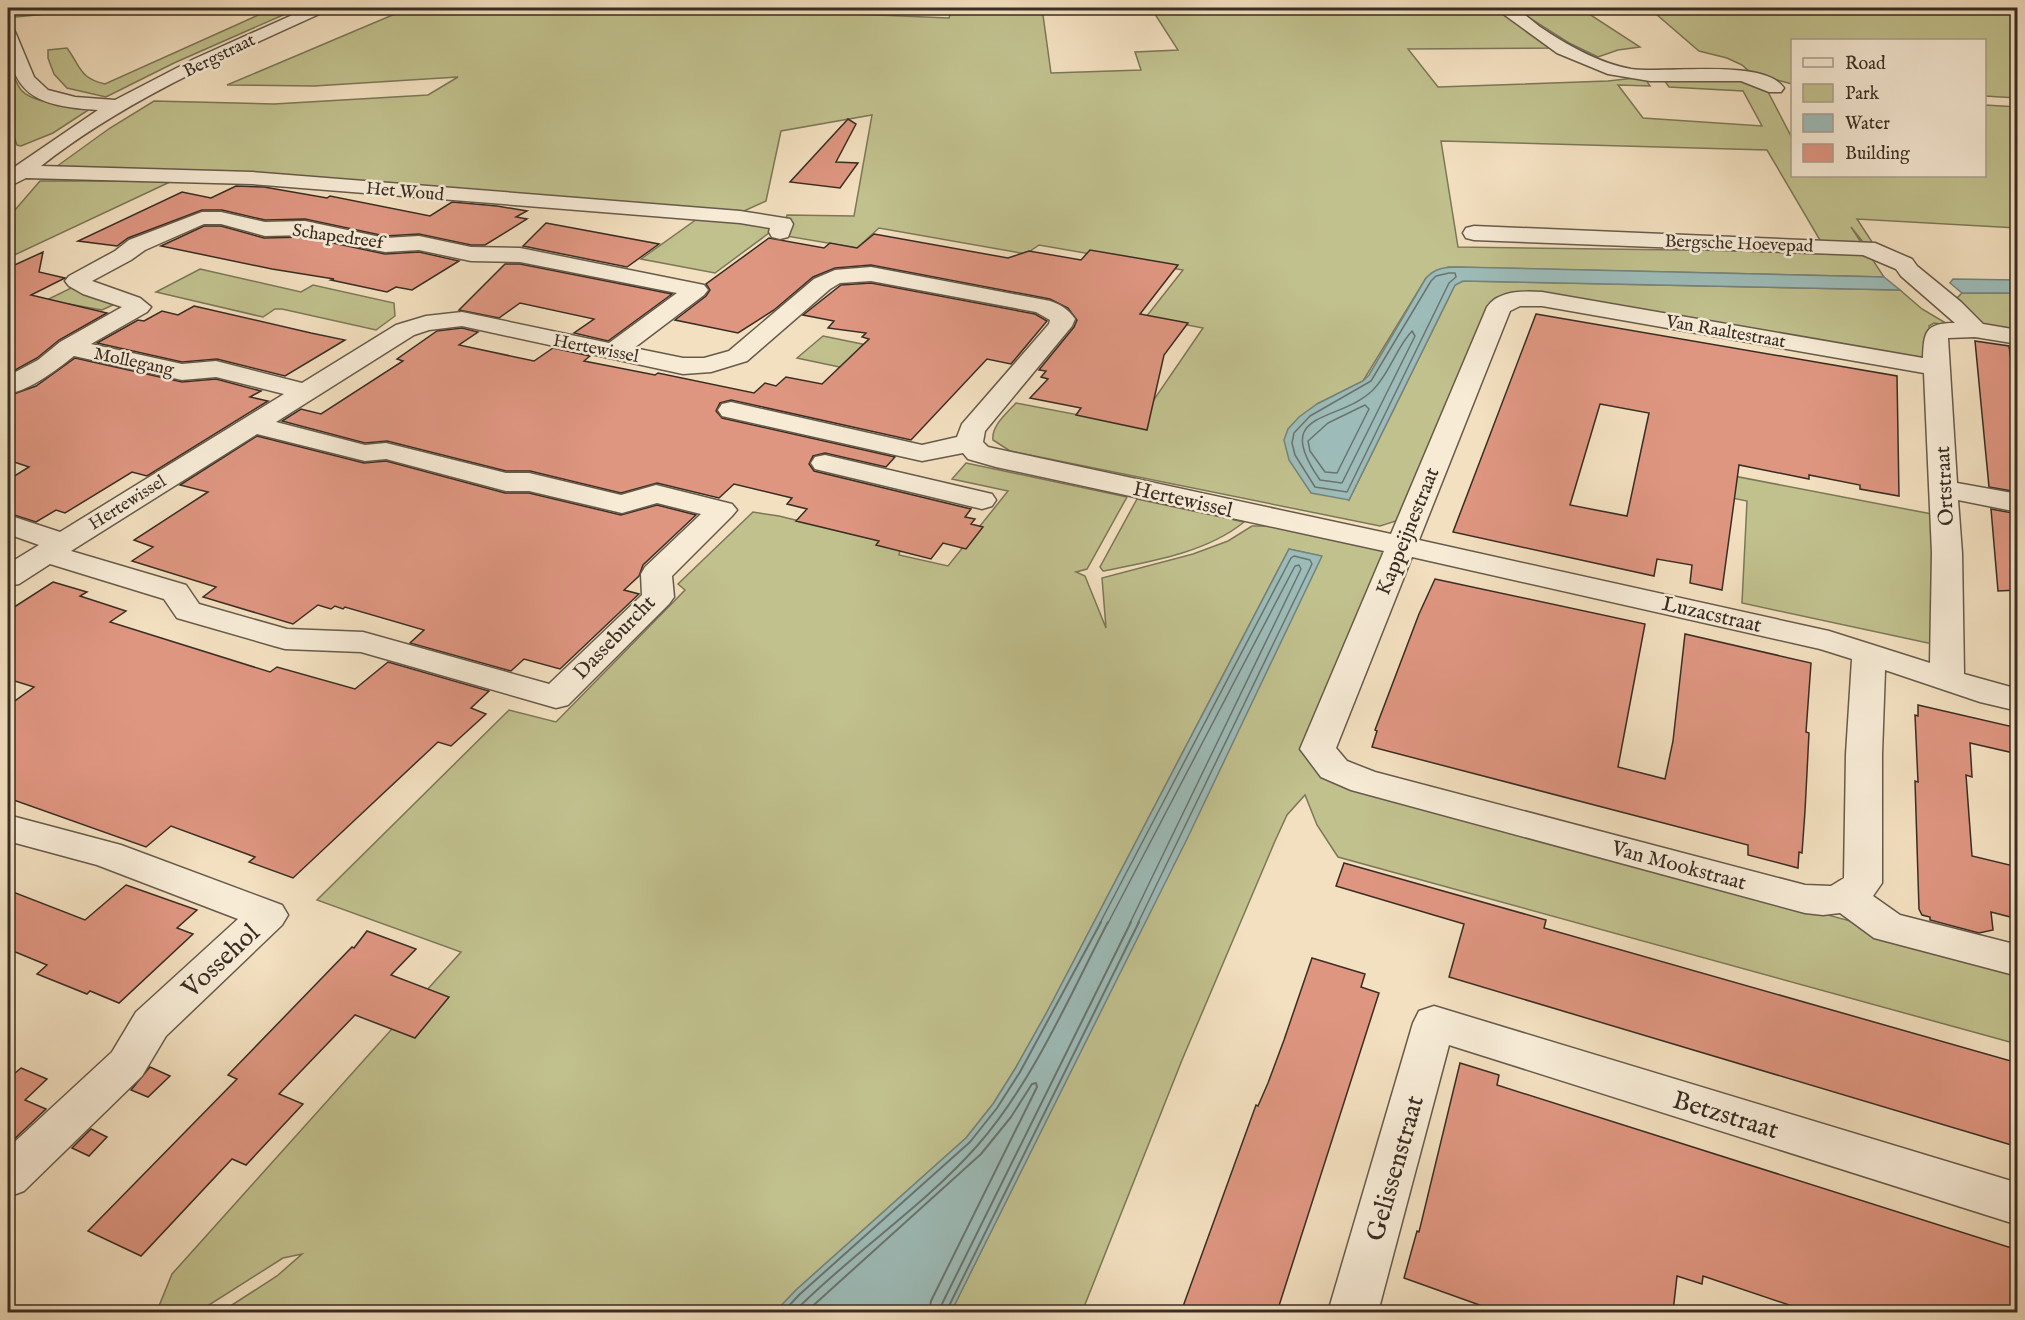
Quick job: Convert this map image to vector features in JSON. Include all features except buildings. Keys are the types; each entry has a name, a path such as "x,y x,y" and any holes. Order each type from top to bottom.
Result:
{"street":[{"name":"Bergstraat","path":"121,106 225,50 320,8"},
{"path":"1503,8 1550,42 1609,68 1643,75 1741,76 1763,81 1775,88"},
{"path":"8,34 29,83 42,95 121,106"},
{"name":"Het Woud","path":"14,177 75,132 121,106"},
{"name":"Het Woud","path":"14,177 252,178 740,216 782,224 780,232"},
{"name":"Schapedreef","path":"69,347 139,307 129,301 86,288 77,281 130,253 137,245 202,218 221,218 266,229 305,228 385,244 419,243 471,254 520,255 696,290 615,350"},
{"name":"Bergsche Hoevepad","path":"1473,233 1867,248 1904,264 1909,271 1953,307 1975,330"},
{"name":"Hertewissel","path":"8,577 405,330 446,320 462,319 683,366 700,366 721,363 738,356 822,284 835,277 854,274 871,274 1042,306 1056,312 1063,319 1060,326 972,430 969,443 978,453 996,459 1401,546"},
{"name":"Van Raaltestraat","path":"1517,299 1542,299 1936,368"},
{"name":"Kappeijnestraat","path":"1334,770 1318,749 1499,307 1517,299"},
{"name":"Ortstraat","path":"1947,679 1947,553 1936,336 1942,330 1975,330 2018,337"},
{"name":"Mollegang","path":"8,386 47,365 69,347 182,372 216,369 305,391"},
{"path":"731,410 922,453 969,443"},
{"name":"Dasseburcht","path":"55,548 175,592 188,610 285,639 363,642 556,697 658,597 656,574 722,510 656,494 622,504 529,482 506,482 386,451 365,453 252,424"},
{"path":"904,482 932,452"},
{"path":"825,463 982,500"},
{"path":"1944,489 2018,503"},
{"path":"8,524 55,548"},
{"name":"Luzacstraat","path":"1401,546 1558,579 1829,641 2018,700"},
{"path":"1869,654 1864,754 1863,883 1846,897 1888,927 2018,960"},
{"name":"Van Mookstraat","path":"1334,770 1364,782 1805,899 1827,902 1846,897"},
{"name":"Vossehol","path":"8,828 108,855 268,915 151,1024 127,1064 8,1177"},
{"name":"Betzstraat","path":"1434,1023 2018,1204"},
{"name":"Gelissenstraat","path":"1353,1312 1434,1023"}],"green space":[{"path":"11,8 73,8 67,12 16,17"},
{"path":"274,8 299,8 174,63 106,97 67,88 54,74 48,58 48,50 67,48 85,75 96,82 105,84"},
{"path":"409,8 617,8 687,13 696,8 761,8 758,10 949,18 952,8 1042,8 1051,73 1141,70 1135,52 1178,50 1151,8 1498,8 1559,48 1408,49 1438,87 1608,81 1644,77 1650,86 1618,85 1643,118 1762,126 1743,91 1669,87 1662,77 1738,79 1766,88 1791,136 1791,177 1986,177 1986,105 2018,107 2017,228 1857,219 1874,245 1871,252 1851,227 1884,277 1448,267 1426,278 1363,381 1317,404 1349,500 1455,285 1463,281 1900,290 1922,309 1949,325 1934,323 1929,326 1931,359 1530,292 1510,293 1396,521 1380,526 1010,451 993,440 997,425 1016,403 1136,426 1203,328 1146,317 1183,270 1039,245 1026,254 879,228 857,248 769,233 715,273 641,259 697,219 785,225 787,215 854,216 872,115 781,131 766,201 744,211 49,172 110,128 154,101 274,104 428,95 458,77 314,86 227,85","holes":["1441,141 1767,150 1827,252 1458,247"]},
{"path":"1514,8 1580,8 1640,47 1618,50 1598,57 1569,43"},
{"path":"1649,8 2017,8 2017,98 1986,96 1986,39 1791,39 1791,84 1751,73 1742,65 1727,58 1699,51"},
{"path":"8,59 17,83 27,95 44,101 90,109 53,133 21,146 17,145 8,120"},
{"path":"40,181 172,181 8,258 8,218"},
{"path":"200,269 301,292 313,285 394,303 395,316 376,330 282,309 275,309 263,317 156,292"},
{"path":"71,288 115,304 102,310 69,304 8,336 8,319"},
{"path":"1962,293 2017,293 2017,331 1987,328 1956,299"},
{"path":"823,336 906,353 882,376 797,358"},
{"path":"1640,458 1937,515 1945,644 1928,643 1742,603 1747,501 1636,478"},
{"path":"966,463 1127,497 1087,569 1076,572 1085,576 1106,628 1102,578 1193,554 1228,541 1252,526 1269,526 1391,551 1312,736 1354,787 2017,966 2017,1044 1338,857 1317,825 1305,795 1287,815 1275,841 1182,1060 1082,1312 951,1312 1321,556 1289,549 1047,1012 993,1104 966,1138 796,1290 775,1312 221,1312 277,1276 302,1254 283,1258 198,1312 163,1312 159,1306 172,1274 461,952 317,900 509,710 556,722 685,590 678,584 753,512 779,516 901,546 899,555 948,566 1008,491 952,479"},
{"path":"1137,499 1244,522 1229,533 1195,549 1158,560 1103,571 1100,567"}],"water":[{"path":"1458,267 1884,277 1900,290 1463,281 1455,285 1349,500 1311,493 1289,460 1284,440 1288,429 1299,417 1317,404 1363,381 1369,375 1426,278 1440,269"},
{"path":"1953,279 2017,280 2017,293 1962,293 1950,283"},
{"path":"1289,549 1322,556 1187,839 951,1312 775,1312 796,1290 966,1138 993,1104 1047,1012"}]}
